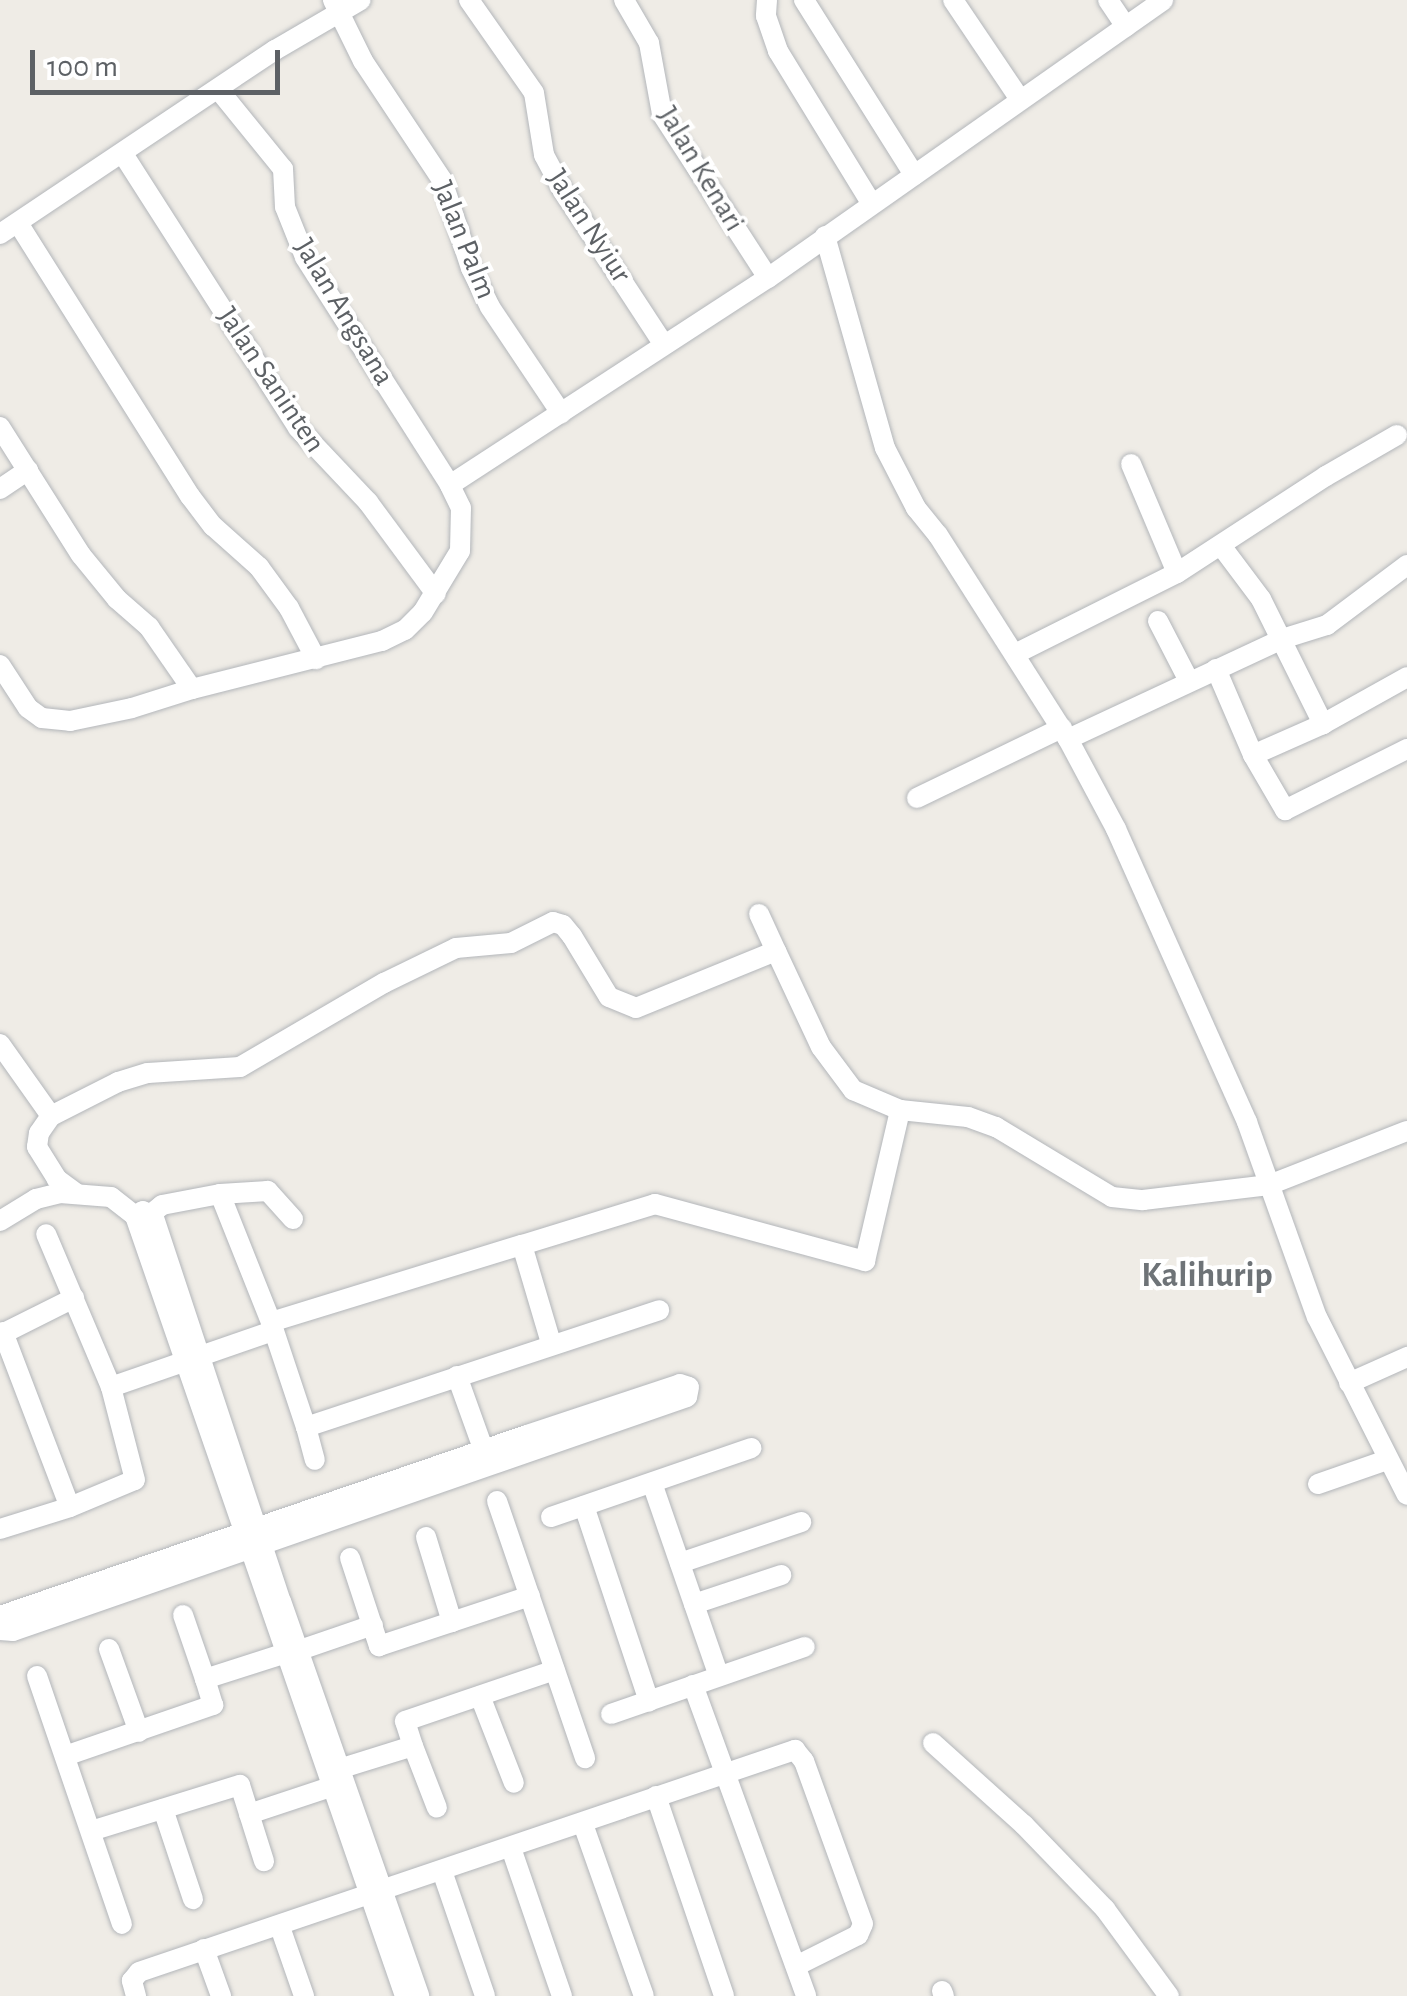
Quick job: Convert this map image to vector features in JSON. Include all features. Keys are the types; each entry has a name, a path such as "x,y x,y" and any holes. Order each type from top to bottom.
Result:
{"street":[{"path":"316,660 289,608 259,567 213,526 190,496 9,228 337,6 361,0"},
{"name":"Jalan Nyiur","path":"470,0 534,93 544,155 562,189 664,344"},
{"name":"Jalan Kenari","path":"624,0 649,43 662,114 768,278"},
{"path":"767,0 766,16 778,51 871,202"},
{"path":"804,0 914,174"},
{"path":"954,0 1018,98"},
{"path":"1108,0 1126,27"},
{"path":"450,485 768,278 1018,98 1163,0"},
{"name":"Jalan Palm","path":"337,6 363,61 442,180 471,268 490,307 561,414"},
{"name":"Jalan Angsana","path":"0,665 28,708 54,720 70,721 132,708 192,688 371,645 405,630 436,594 460,552 462,508 305,257 286,207 283,169 218,88"},
{"name":"Jalan Saninten","path":"123,154 298,428 368,502 436,594"},
{"path":"825,236 885,448 916,508 938,535 1065,734 1156,915 1246,1122 1317,1317 1407,1495"},
{"path":"0,427 100,582 149,627 192,688"},
{"path":"1014,654 1178,574 1326,476 1397,436"},
{"path":"1131,464 1178,574"},
{"path":"0,489 28,470"},
{"path":"1222,547 1260,599 1323,724"},
{"path":"917,798 1282,639 1327,625 1407,566"},
{"path":"1158,621 1188,682"},
{"path":"1216,669 1253,755 1285,810 1407,749"},
{"path":"1253,755 1323,724 1407,678"},
{"path":"758,914 835,1071 853,1090 900,1110 968,1117 996,1127 1112,1198 1142,1200 1269,1186 1407,1130"},
{"path":"76,1193 56,1179 37,1147 39,1133 51,1116 118,1082 148,1073 240,1067 384,983 456,948 511,943 553,922 563,925 609,997 620,1005 636,1008 776,951"},
{"path":"0,1044 51,1116"},
{"path":"111,1387 193,1362 272,1326 655,1204 865,1261 900,1110"},
{"path":"143,1214 162,1205 251,1188 268,1191 293,1218"},
{"path":"0,1221 36,1198 76,1193 122,1202 143,1214 335,1778 376,1893 419,1996"},
{"path":"220,1194 272,1326 314,1460"},
{"path":"0,1528 70,1507 135,1480 111,1387 46,1234"},
{"path":"522,1245 551,1343"},
{"path":"70,1507 2,1334 74,1298"},
{"path":"306,1427 659,1310"},
{"path":"1349,1383 1407,1356"},
{"path":"457,1376 484,1451"},
{"path":"0,1630 13,1630 292,1524 592,1420 484,1451 381,1492"},
{"path":"552,1518 750,1448"},
{"path":"1318,1484 1387,1460"},
{"path":"652,1483 720,1676"},
{"path":"497,1502 585,1758"},
{"path":"584,1506 649,1701"},
{"path":"680,1563 802,1522"},
{"path":"426,1537 452,1622"},
{"path":"0,1616 254,1538"},
{"path":"350,1558 380,1646 530,1596"},
{"path":"694,1604 781,1575"},
{"path":"65,1756 213,1705 182,1616"},
{"path":"205,1679 373,1626"},
{"path":"611,1714 805,1647"},
{"path":"108,1649 139,1732"},
{"path":"437,1808 405,1721 555,1670"},
{"path":"37,1676 122,1924"},
{"path":"693,1686 806,1996"},
{"path":"480,1696 514,1783"},
{"path":"933,1742 1024,1825 1104,1909 1169,1996"},
{"path":"249,1814 413,1746"},
{"path":"136,1996 134,1974 280,1928 783,1753 800,1753 862,1930 796,1966"},
{"path":"91,1831 240,1786 264,1862"},
{"path":"656,1796 724,1996"},
{"path":"163,1809 193,1899"},
{"path":"583,1824 644,1996"},
{"path":"511,1848 562,1996"},
{"path":"442,1871 485,1996"},
{"path":"376,1893 405,1996"},
{"path":"280,1928 304,1996"},
{"path":"204,1949 221,1996"}],"district":[{"name":"Kalihurip","path":"1207,1276"}]}
